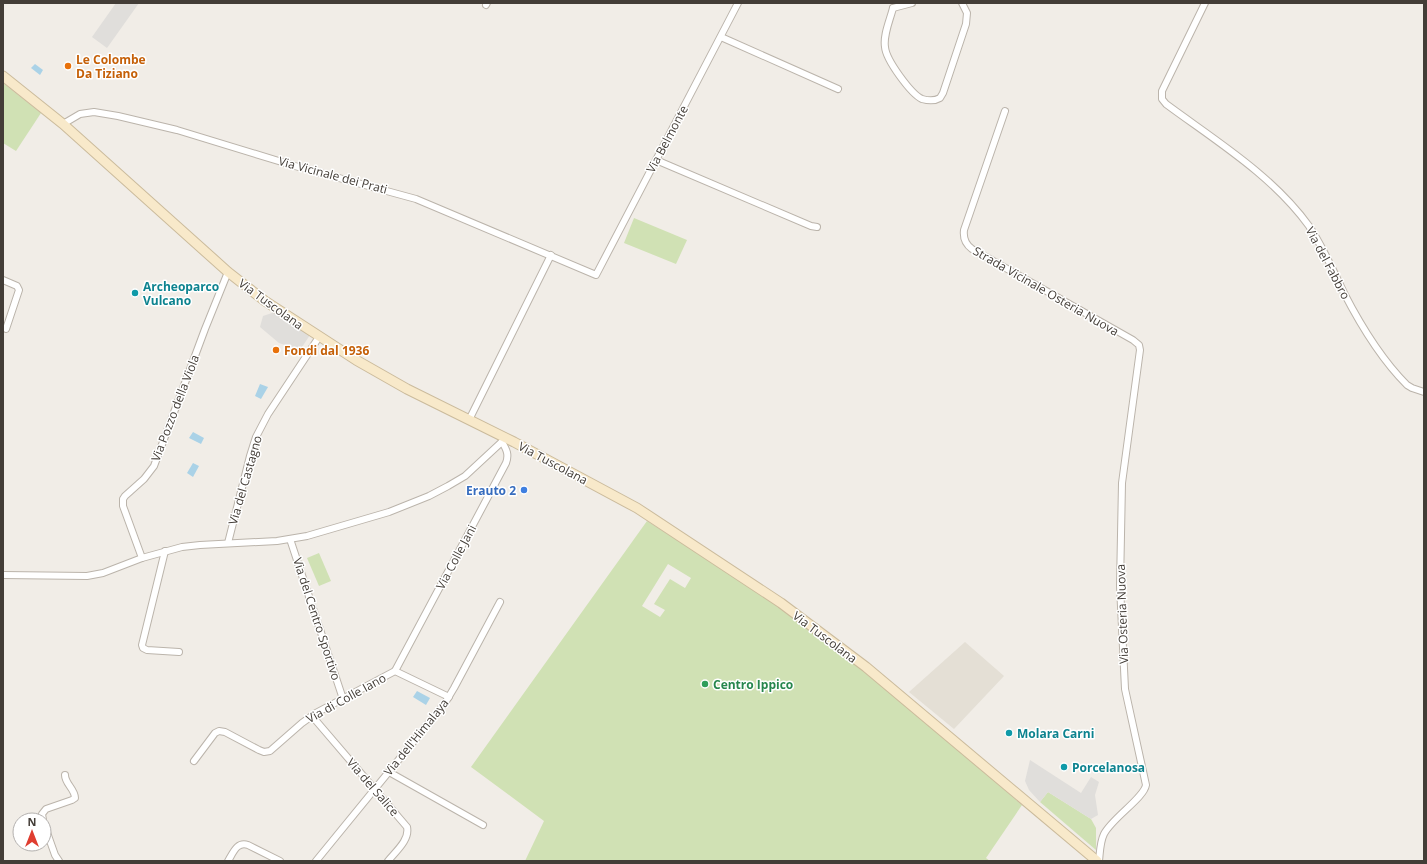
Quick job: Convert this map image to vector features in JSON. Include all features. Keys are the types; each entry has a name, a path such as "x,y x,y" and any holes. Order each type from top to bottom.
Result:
{"main road":[{"name":"Via Tuscolana","path":"3,76 63,124 228,272 256,295 319,337 376,372 469,420 504,440 638,508 780,603 866,667 1098,861"}],"street":[{"name":"Via Belmonte","path":"596,275 738,3"},
{"path":"888,3 893,8"},
{"path":"893,8 912,3"},
{"path":"893,8 884,42 887,56 896,72 916,94 923,99 932,100 939,99 943,94 966,26 967,13 965,6 962,3"},
{"name":"Via del Fabbro","path":"1205,3 1162,91 1162,99 1166,104 1245,162 1289,202 1309,226 1320,243 1353,309 1372,341 1405,383 1412,388 1424,392"},
{"path":"721,37 838,89"},
{"name":"Strada Vicinale Osteria Nuova","path":"1005,111 964,230 966,242 972,249 1133,340 1139,345 1140,350"},
{"name":"Via Vicinale dei Prati","path":"63,124 80,114 91,112 113,115 167,127 295,166 416,199 596,275"},
{"path":"656,160 811,226 817,227"},
{"path":"469,420 550,255"},
{"name":"Via Pozzo della Viola","path":"142,558 123,506 122,499 148,475 156,462 228,272"},
{"path":"3,280 17,286 19,290 6,329"},
{"name":"Via del Castagno","path":"228,543 256,437 268,414 319,337"},
{"name":"Via Osteria Nuova","path":"1098,861 1104,834 1112,823 1143,792 1146,785 1125,689 1120,586 1122,483 1140,350"},
{"path":"3,575 86,576 103,573 142,558 191,545 290,539 307,536 389,512 422,499 461,478 504,440"},
{"name":"Via Colle Jani","path":"395,671 506,463 508,452 504,440"},
{"name":"Via del Centro Sportivo","path":"290,539 343,699"},
{"path":"165,551 142,645 147,650 179,652"},
{"name":"Via dell'Himalaya","path":"316,861 449,697 500,602"},
{"name":"Via di Colle Iano","path":"194,761 217,732 225,732 259,750 267,752 272,750 312,716 395,671 449,697"},
{"name":"Via del Salice","path":"312,716 408,829 406,839 388,861"},
{"path":"389,772 483,825"},
{"path":"43,812 44,810 76,798 75,794 65,780 65,775"},
{"path":"228,861 238,846 243,844 280,861"},
{"path":"52,847 59,861"}],"shaded area":[{"path":"116,3 139,3 107,48 92,37"},
{"path":"275,312 310,335 300,350 279,343 260,327 263,316"},
{"path":"965,642 1004,676 954,729 909,692"},
{"path":"1030,760 1081,793 1091,777 1099,782 1095,795 1098,815 1091,819 1048,792 1040,802 1029,790 1025,781"}],"green space":[{"path":"3,83 41,113 16,151 3,143"},
{"path":"634,218 687,240 676,264 624,243"},
{"name":"Centro Ippico","path":"647,521 760,594 840,652 932,727 1022,805 986,858 990,861 525,861 544,821 471,767","holes":["668,564 691,578 685,588 670,579 654,604 665,610 660,617 642,606"]},
{"path":"319,553 331,581 319,586 307,558"},
{"path":"1048,792 1091,819 1096,828 1096,850 1040,802"}],"water":[{"path":"35,64 43,70 40,75 31,68"},
{"path":"260,384 268,387 261,399 255,396"},
{"path":"193,432 204,438 201,444 189,438"},
{"path":"193,463 199,466 193,477 187,473"},
{"path":"417,691 430,698 426,705 413,697"}],"place":[{"name":"Le Colombe Da Tiziano","path":"68,66"},
{"name":"Archeoparco Vulcano","path":"135,293"},
{"name":"Fondi dal 1936","path":"276,350"},
{"name":"Erauto 2","path":"524,490"},
{"name":"Centro Ippico","path":"705,684"},
{"name":"Molara Carni","path":"1009,733"},
{"name":"Porcelanosa","path":"1064,767"}]}
